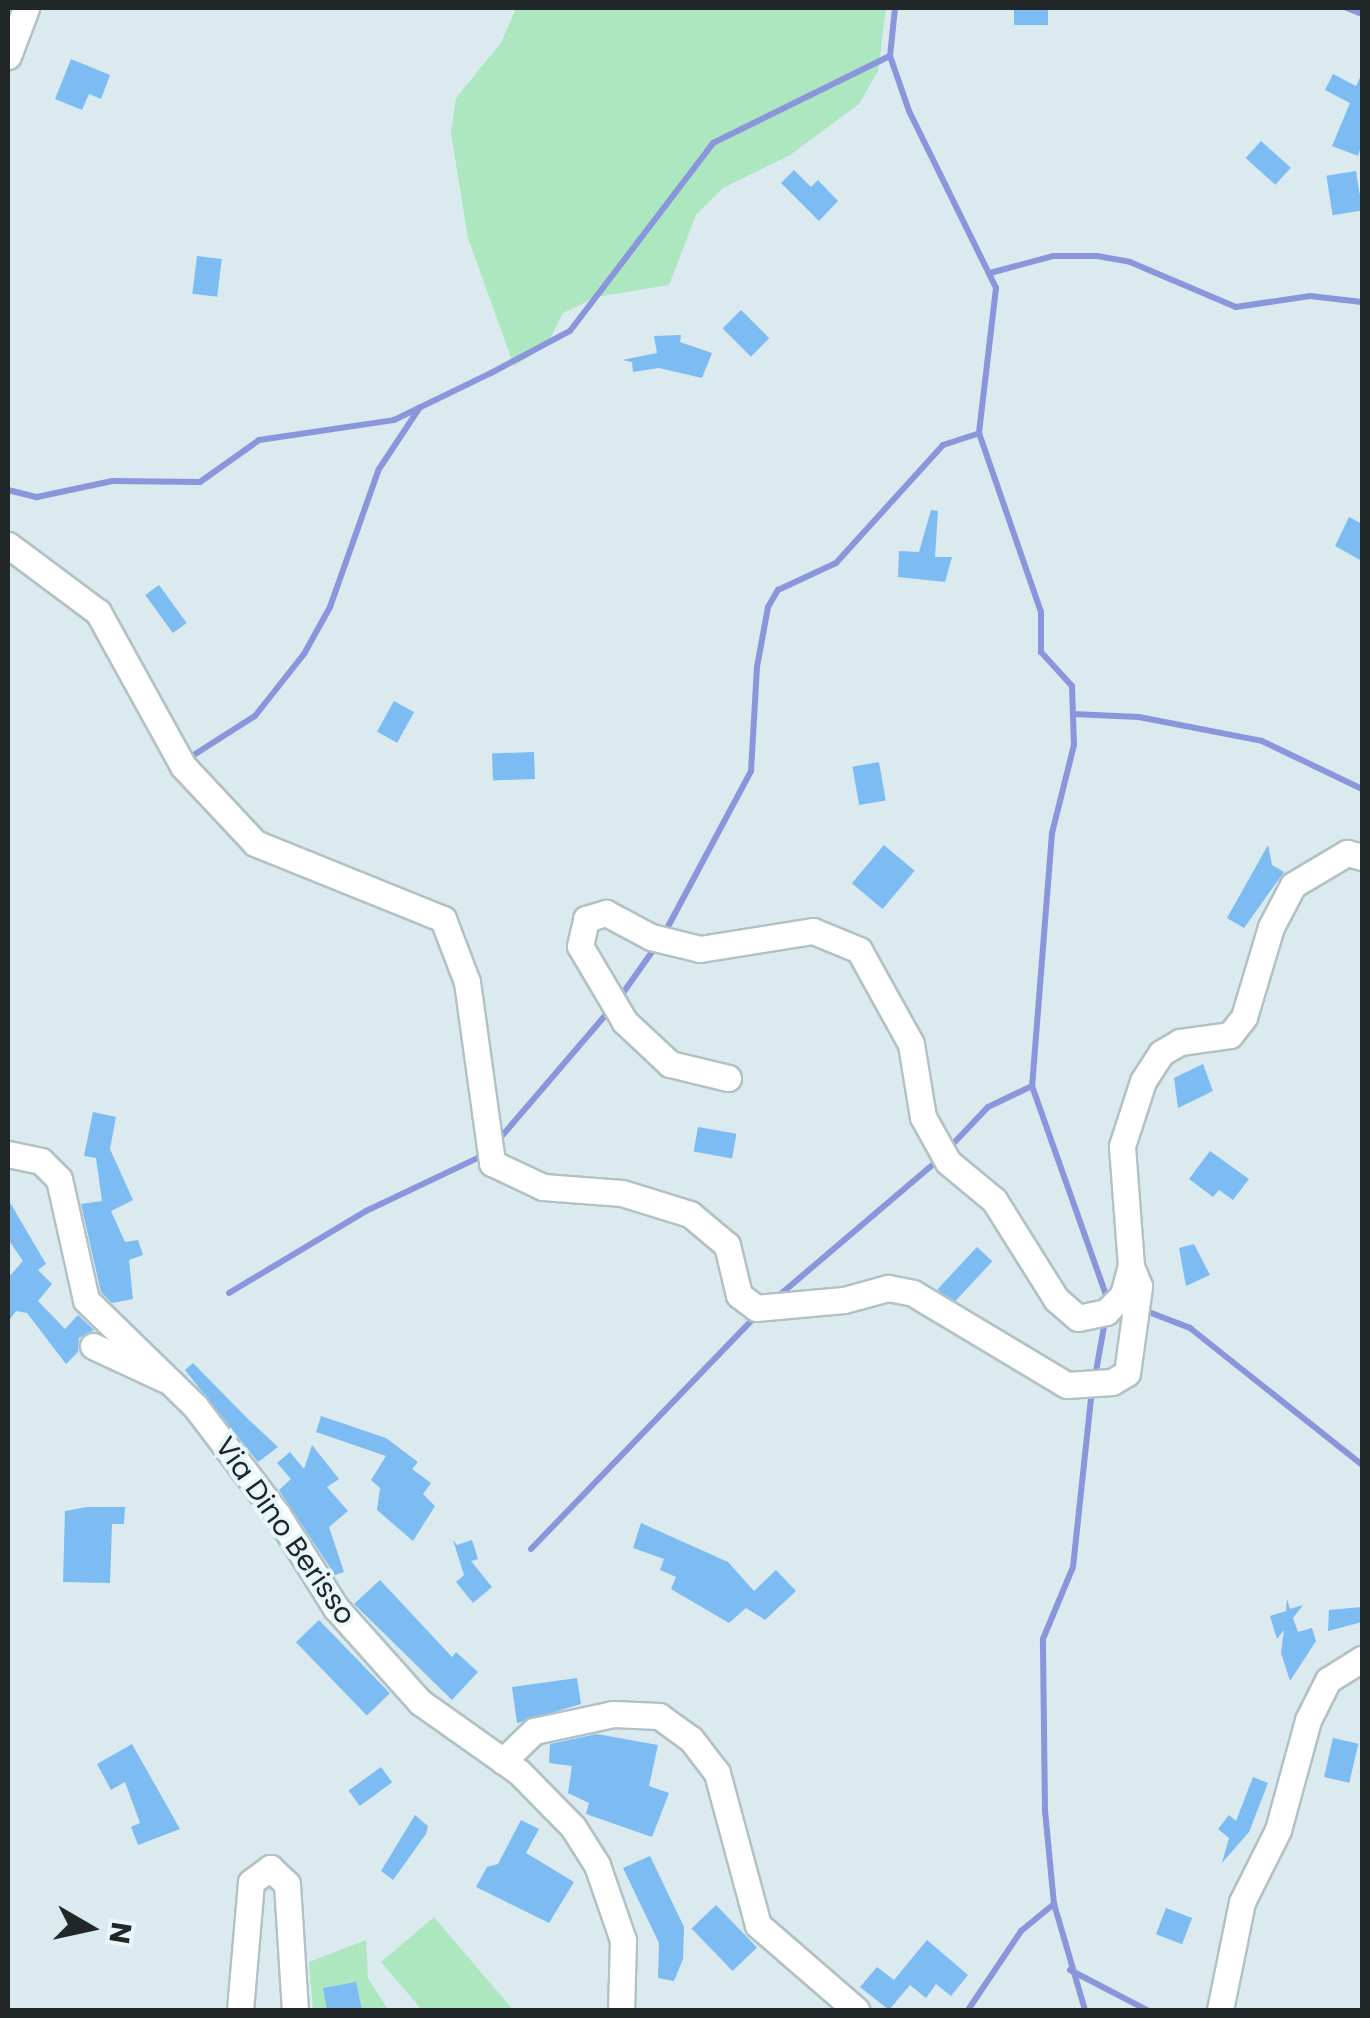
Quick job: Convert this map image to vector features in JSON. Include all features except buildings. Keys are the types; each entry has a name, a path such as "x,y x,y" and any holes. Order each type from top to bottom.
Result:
{"street":[{"path":"8,56 26,8"},
{"path":"8,545 98,612 183,766 255,843 443,919 466,982 492,1163 543,1186 622,1193 690,1214 727,1245 739,1296 756,1308 844,1300 888,1288 913,1293 1067,1385 1112,1382 1127,1373 1139,1286 1131,1266 1122,1146 1143,1082 1161,1053 1180,1042 1230,1035 1244,1017 1271,927 1293,885 1347,854 1362,857"},
{"path":"728,1078 670,1064 624,1022 580,946 586,919 606,913 651,937 700,948 813,931 859,950 911,1044 923,1117 939,1147 994,1200 1056,1299 1078,1318 1106,1312 1123,1295 1131,1266"},
{"name":"Via Dino Berisso","path":"8,1154 41,1161 59,1179 86,1300 169,1380 277,1514 336,1608 420,1702 503,1761 573,1826 597,1865 623,1940 621,2010"},
{"path":"92,1346 144,1376 169,1380"},
{"path":"1220,2010 1242,1902 1278,1830 1308,1720 1328,1680 1362,1659"},
{"path":"503,1761 534,1731 613,1714 659,1716 716,1773 758,1925 856,2010"},
{"path":"240,2010 251,1882 270,1868 288,1884 295,2010"},
{"path":"295,2010 305,1894"}],"green space":[{"path":"516,8 886,8 878,71 859,104 790,155 723,188 696,215 669,285 596,297 563,313 546,346 514,366 468,238 451,133 456,98 501,43"},
{"path":"434,1917 513,2010 422,2010 381,1962"},
{"path":"366,1940 368,1978 388,2010 313,2010 309,1962"}],"waterway":[{"path":"895,8 890,56 909,111 996,288 979,433 1041,612 1041,652 1072,686 1074,745 1052,833 1032,1086 1107,1298"},
{"path":"1347,8 1362,14"},
{"path":"8,490 37,497 112,481 200,482 259,440 394,420 491,373 570,331 713,143 890,56"},
{"path":"990,273 1053,256 1097,256 1130,262 1236,307 1310,296 1362,302"},
{"path":"189,758 255,716 304,654 330,607 379,469 420,407"},
{"path":"664,934 751,771 757,667 768,607 778,590 836,563 943,445 979,433"},
{"path":"1073,714 1139,717 1262,741 1362,789"},
{"path":"618,1000 657,945"},
{"path":"495,1144 610,1010"},
{"path":"950,1147 988,1107 1032,1086"},
{"path":"229,1293 366,1211 482,1156"},
{"path":"776,1298 938,1160"},
{"path":"1141,1309 1190,1328 1362,1465"},
{"path":"531,1549 756,1316"},
{"path":"1095,1377 1105,1321"},
{"path":"1085,2010 1054,1904 1045,1811 1043,1639 1073,1567 1092,1389"},
{"path":"968,2010 1021,1931 1054,1904"},
{"path":"1070,1970 1147,2010"}]}
